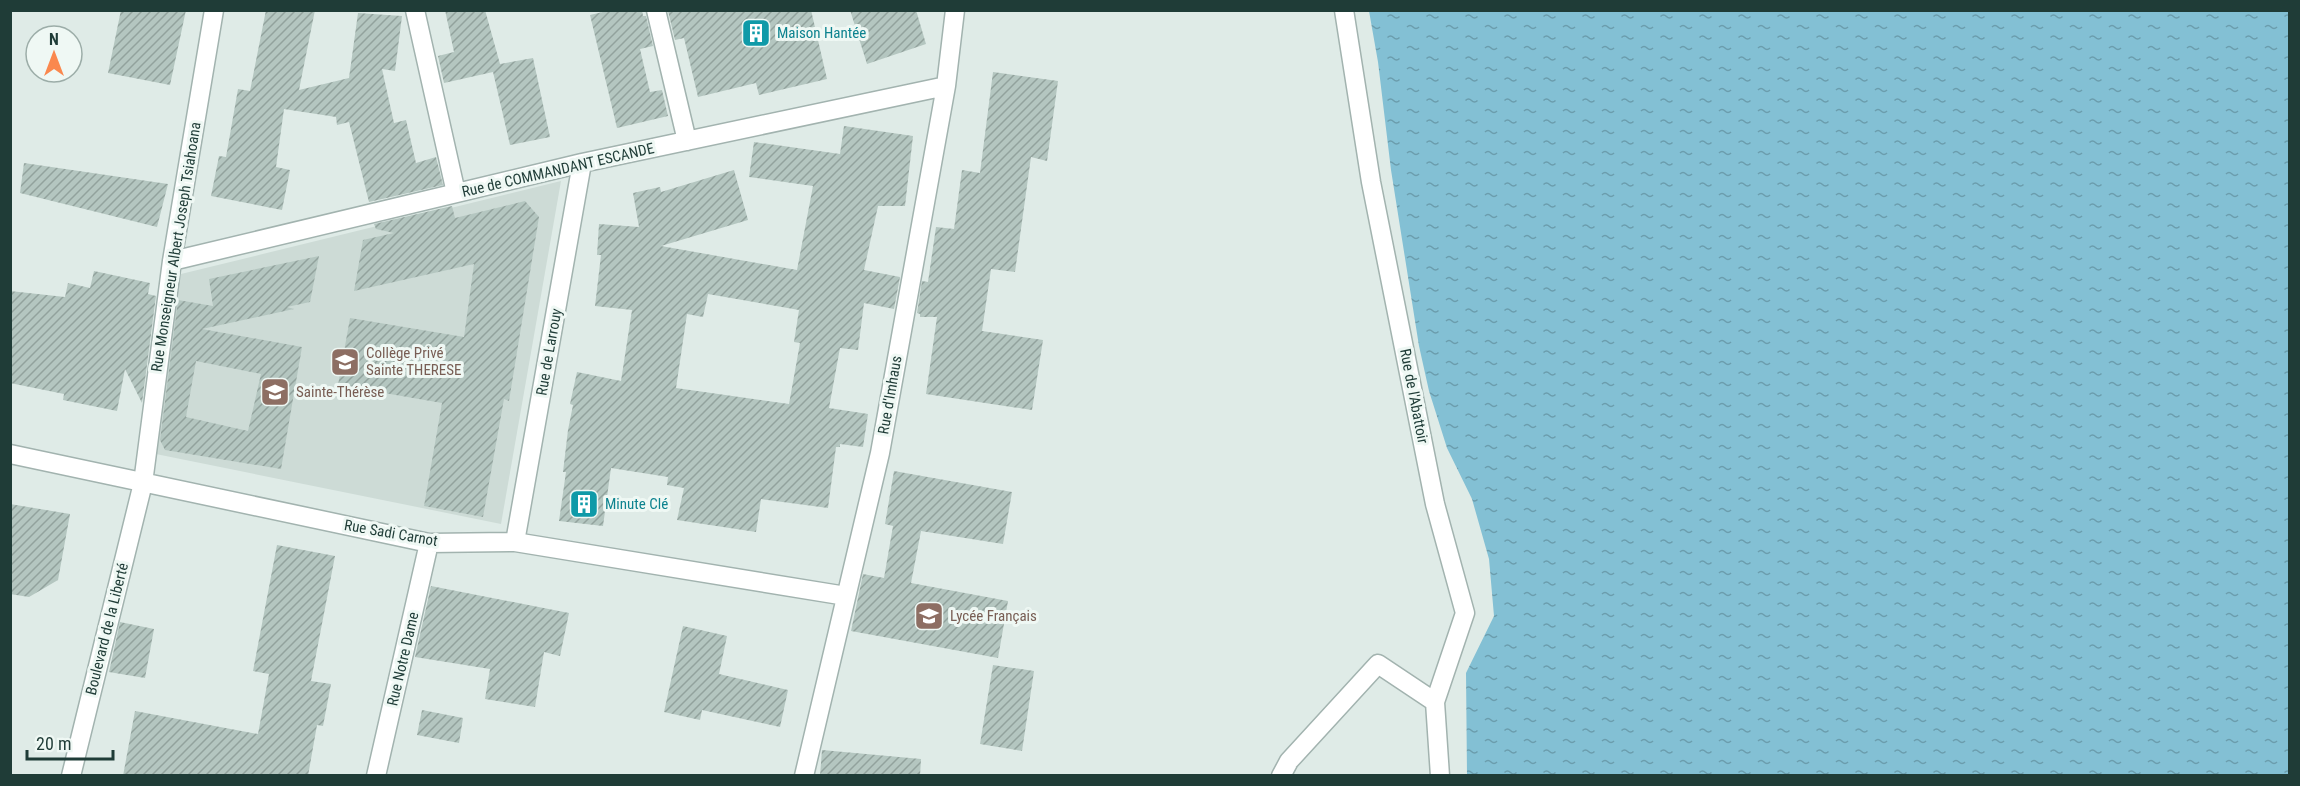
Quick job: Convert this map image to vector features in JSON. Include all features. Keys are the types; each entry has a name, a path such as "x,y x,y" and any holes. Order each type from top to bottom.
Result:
{"street":[{"name":"Rue Monseigneur Albert Joseph Tsiahoana","path":"143,483 172,261 214,10"},
{"path":"415,10 456,193"},
{"path":"656,10 687,141"},
{"name":"Rue d'Imhaus","path":"804,776 880,453 946,86 955,10"},
{"name":"Rue de l'Abattoir","path":"1344,10 1371,182 1431,481 1465,613 1435,702 1440,776"},
{"name":"Rue de COMMANDANT ESCANDE","path":"172,261 582,163 946,86"},
{"name":"Rue de Larrouy","path":"515,542 582,163"},
{"name":"Rue Sadi Carnot","path":"10,454 429,543 515,542 846,596"},
{"name":"Boulevard de la Liberté","path":"71,776 143,483"},
{"name":"Rue Notre Dame","path":"376,776 429,543"},
{"path":"1281,776 1289,760 1378,664 1435,702"}],"shaded area":[{"name":"Collège Privé Sainte THERESE","path":"561,181 501,524 141,451 181,274"}],"water":[{"path":"1369,11 2289,11 2289,775 1467,775 1466,673 1494,616 1489,559 1472,499 1447,448 1429,391 1419,346"}],"building":[{"path":"121,10 186,10 170,85 108,73"},
{"path":"266,10 315,10 299,90 349,78 358,13 402,16 395,71 382,69 394,123 406,120 416,163 436,157 443,185 369,202 349,122 337,125 336,117 284,109 276,167 290,170 282,210 211,196 219,156 226,157 238,89 250,91"},
{"path":"445,10 485,10 500,64 533,58 550,137 510,145 493,72 444,83 438,56 454,52"},
{"path":"611,10 642,10 643,16 646,16 653,46 640,49 650,92 662,90 668,116 617,128 590,15"},
{"path":"811,10 827,79 759,95 756,83 698,97 684,38 675,40 668,11"},
{"path":"850,10 916,10 926,44 867,64"},
{"path":"993,72 1058,81 1047,161 1031,157 1015,272 991,269 982,331 1043,340 1032,410 926,394 937,317 920,317 917,313 922,281 928,282 936,227 954,229 962,170 980,173"},
{"path":"844,126 913,136 905,206 878,206 864,270 900,277 894,309 864,303 858,350 840,348 829,408 868,414 863,447 840,444 840,447 836,447 828,508 761,499 756,532 677,520 684,488 667,485 668,477 611,468 603,526 559,521 566,472 563,472 568,430 573,405 570,404 577,372 621,381 632,310 595,306 601,255 597,255 599,224 639,227 633,193 660,187 661,192 734,170 748,220 661,246 797,270 813,186 749,177 754,142 840,154","holes":["708,294 799,310 794,342 800,343 789,404 676,388 687,314 703,317"]},
{"path":"24,163 168,184 157,227 20,193"},
{"path":"525,201 539,217 509,401 504,399 483,517 424,506 442,403 338,385 350,318 464,337 474,264 354,291 363,240 394,233 376,229 374,224 452,206 455,218"},
{"name":"Sainte-Thérèse","path":"319,256 310,302 287,307 294,309 202,329 302,347 281,469 165,450 160,440 178,300 213,306 209,279","holes":["196,361 261,374 248,431 186,417"]},
{"path":"94,271 150,283 148,294 156,296 142,403 125,369 117,411 63,400 64,394 10,383 10,291 65,297 68,283 90,288"},
{"path":"894,471 1012,492 1003,544 921,531 911,583 1008,601 998,658 851,631 863,574 884,578 893,526 885,524"},
{"path":"10,504 70,514 58,580 29,597 10,594"},
{"path":"277,545 335,556 311,681 331,684 323,726 317,725 308,776 123,776 135,711 258,734 269,674 253,671"},
{"path":"431,586 569,613 560,656 544,652 535,707 485,699 490,669 415,657"},
{"path":"120,622 154,629 145,678 109,672"},
{"path":"683,626 727,636 719,674 788,690 780,727 702,710 700,720 664,712"},
{"path":"993,665 1034,671 1022,751 980,744"},
{"path":"422,710 463,718 459,743 417,735"},
{"path":"822,750 921,759 920,776 820,776"}],"place":[{"name":"Maison Hantée","path":"756,33"},
{"name":"Collège Privé Sainte THERESE","path":"345,362"},
{"name":"Sainte-Thérèse","path":"275,392"},
{"name":"Minute Clé","path":"584,504"},
{"name":"Lycée Français","path":"929,616"}]}
